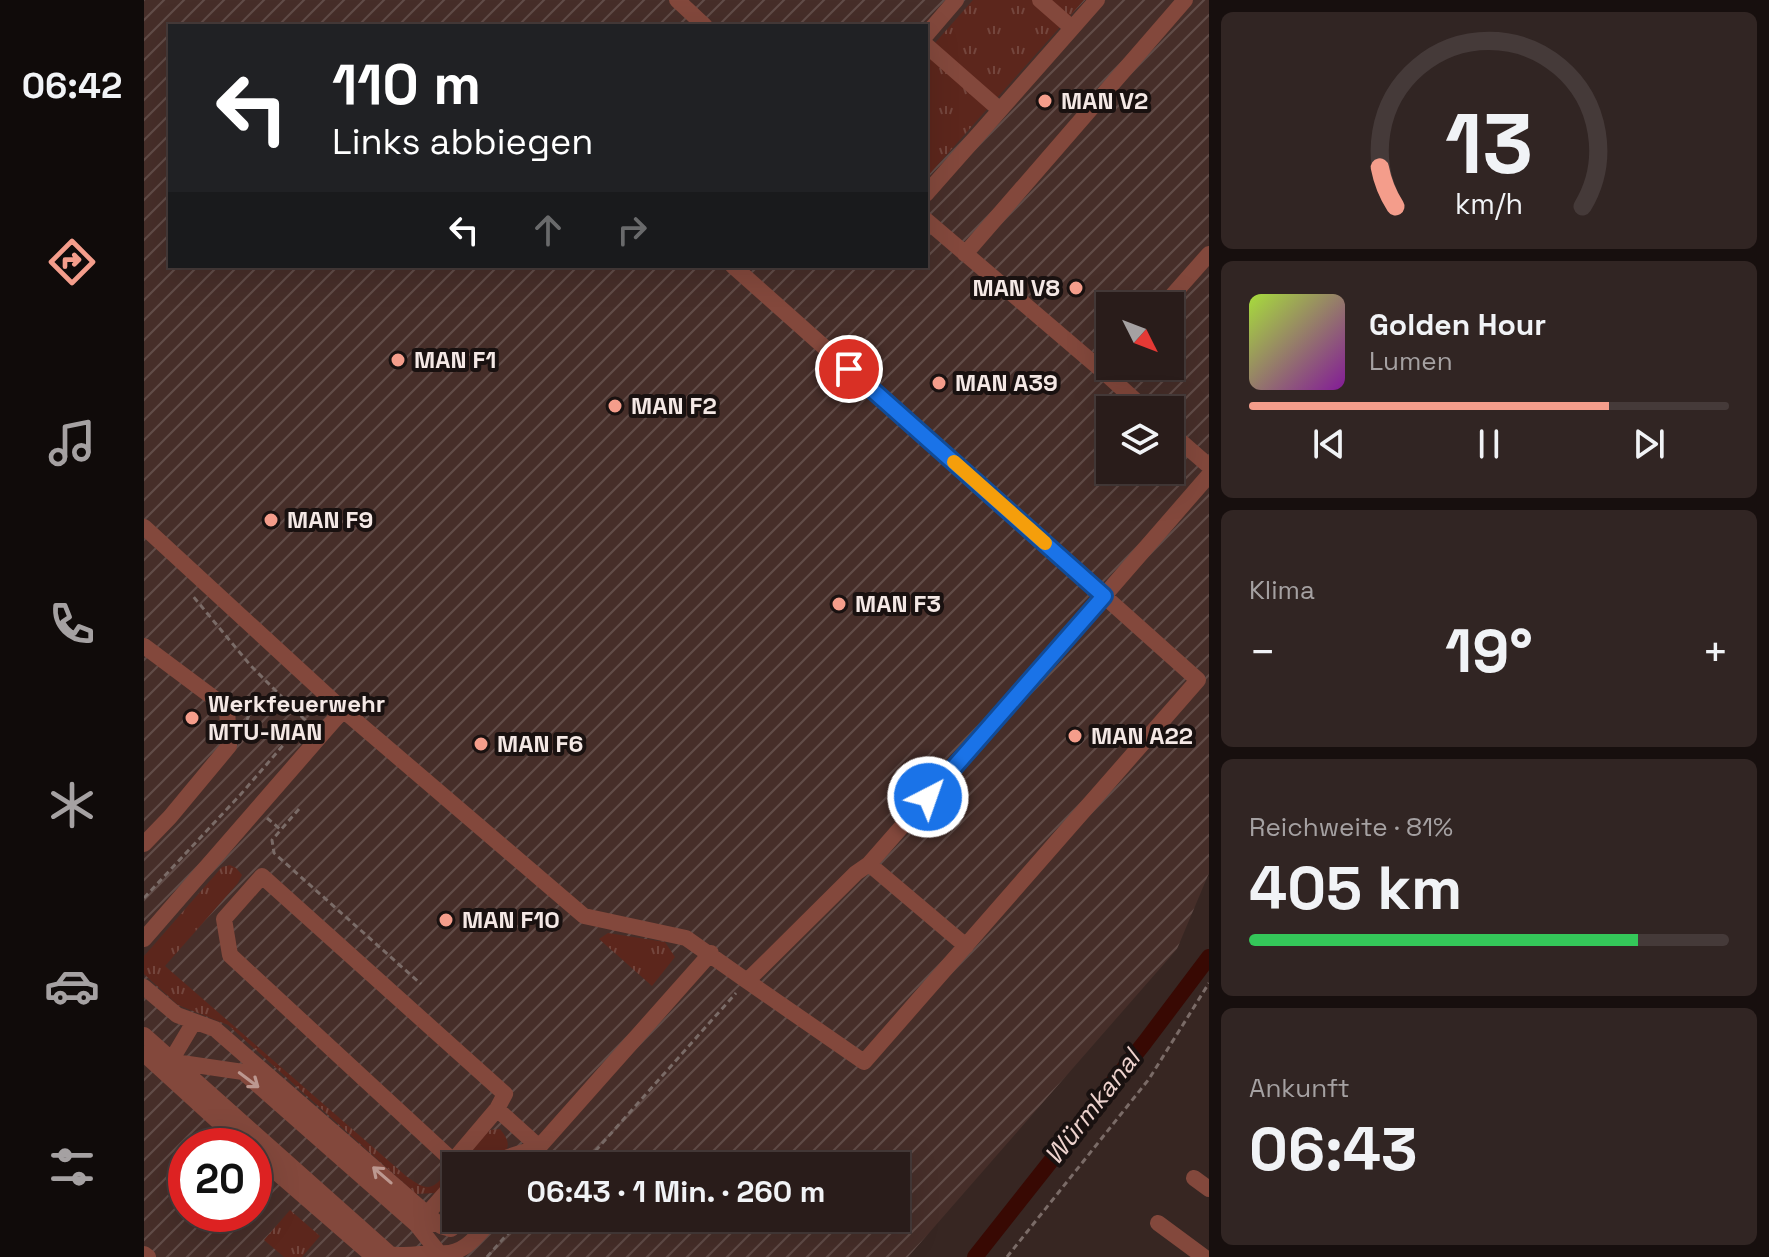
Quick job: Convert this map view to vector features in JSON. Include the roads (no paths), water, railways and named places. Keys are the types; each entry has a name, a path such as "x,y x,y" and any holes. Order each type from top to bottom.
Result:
{"lane":[{"path":"677,0 703,24"},
{"path":"928,33 956,0"},
{"path":"1040,0 1072,28"},
{"path":"928,192 1097,0"},
{"path":"965,254 1185,0"},
{"path":"928,47 1000,110"},
{"path":"928,222 1096,360"},
{"path":"1175,292 1209,254"},
{"path":"144,527 343,710 584,916 675,933 711,953 864,1062 1204,682 735,268"},
{"path":"1118,380 1133,396"},
{"path":"747,981 856,873 869,864 1104,596 1207,463 1184,444"},
{"path":"144,646 227,708 229,746 144,844"},
{"path":"144,939 343,710"},
{"path":"869,864 966,946"},
{"path":"443,1152 230,955 224,919 262,876 505,1094 464,1152"},
{"path":"531,1152 539,1147 711,953"},
{"path":"144,987 177,1015 206,1023 215,1029 441,1226"},
{"path":"173,1061 194,1022"},
{"path":"144,1035 390,1254 451,1254 464,1249 480,1232"},
{"path":"144,1054 220,1128"},
{"path":"173,1061 243,1072 417,1225 439,1255"},
{"path":"497,1109 539,1147 539,1152"},
{"path":"272,1169 374,1257"},
{"path":"1201,1175 1209,1189"},
{"path":"427,1214 442,1197"},
{"path":"427,1214 439,1255"},
{"path":"1158,1223 1204,1257"},
{"path":"470,1257 492,1232"}],"waterway":[{"name":"Würmkanal","path":"975,1257 1209,957"}],"place":[{"name":"MAN V2","path":"1045,101"},
{"name":"MAN V8","path":"1076,288"},
{"name":"MAN F1","path":"398,360"},
{"name":"MAN A39","path":"939,383"},
{"name":"MAN F2","path":"615,406"},
{"name":"MAN F9","path":"271,520"},
{"name":"MAN F3","path":"839,604"},
{"name":"Werkfeuerwehr MTU-MAN","path":"192,718"},
{"name":"MAN A22","path":"1075,736"},
{"name":"MAN F6","path":"481,744"},
{"name":"MAN F10","path":"446,920"}]}
